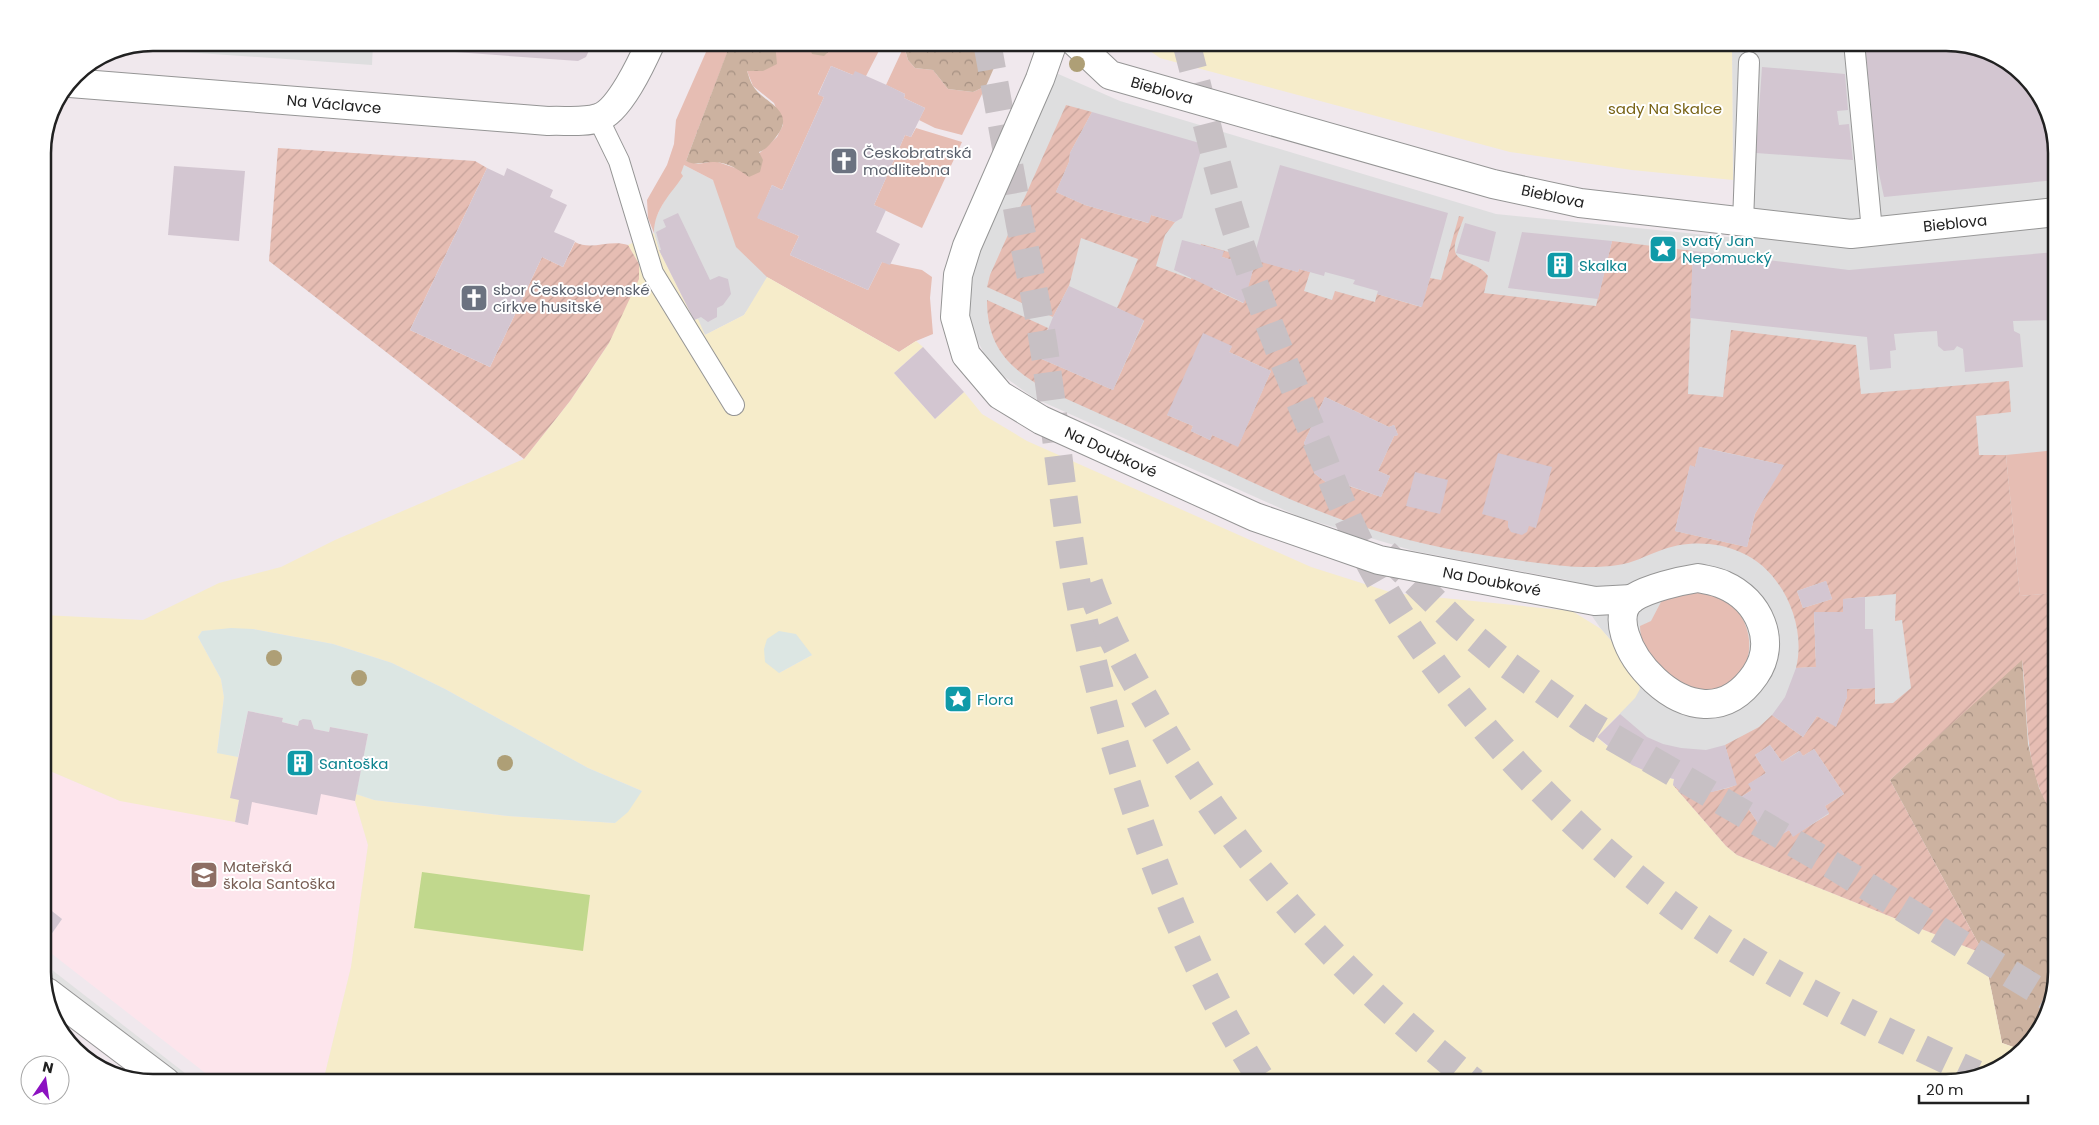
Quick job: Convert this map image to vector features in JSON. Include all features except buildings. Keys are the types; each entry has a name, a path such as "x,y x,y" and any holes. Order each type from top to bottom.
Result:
{"street":[{"path":"598,118 611,111 647,51"},
{"name":"Na Doubkové","path":"1050,51 1040,79 967,246 958,276 955,317 966,356 1000,395 1041,420 1255,517 1379,560 1595,601 1627,611 1676,582 1698,578 1724,585 1742,596 1758,614 1765,631 1760,667 1747,686 1728,699 1702,704 1685,701 1667,692 1643,668 1629,647 1627,611"},
{"name":"Bieblova","path":"1085,51 1110,75 1494,184 1580,203 1851,234 2048,213"},
{"name":"Na Václavce","path":"79,84 548,121 598,118"},
{"path":"55,998 155,1074"}],"lane":[{"path":"1855,51 1872,232"},
{"path":"1743,222 1750,62"},
{"path":"598,118 619,161 653,273 734,405"}],"shaded area":[{"path":"169,51 373,51 372,65"},
{"path":"706,51 728,51 686,161 698,164 715,161 741,170 777,137 783,125 774,103 753,86 747,71 776,51 879,51 866,76 853,75 831,66 818,94 824,97 782,190 772,185 758,218 799,236 790,255 868,290 882,262 922,270 932,277 930,298 933,334 916,341 899,352 767,277 736,247 713,180 684,165 681,173 683,176 660,209 654,233 648,218 647,200 667,165 674,144 676,120"},
{"path":"902,51 905,51 908,60 915,68 933,70 948,89 973,92 986,86 962,135 935,128 919,120 925,108 904,98 905,94 886,85"},
{"path":"1732,51 1946,51 1967,54 2016,80 2022,86 2037,108 2046,134 2048,147 2048,805 1858,903 1737,855 1673,785 1674,779 1652,774 1632,765 1597,737 1620,714 1614,644 1601,629 1567,580 1414,551 1300,517 1034,398 992,368 970,327 969,275 1056,73 1120,101 1496,214 1737,238 1733,180"},
{"path":"1066,105 1092,112 1070,153 1069,162 1056,192 1085,205 1148,223 1151,215 1175,222 1165,235 1156,266 1191,279 1201,244 1298,272 1299,269 1310,272 1304,291 1332,300 1335,291 1375,302 1377,294 1421,307 1430,278 1441,280 1459,216 1464,217 1456,239 1455,251 1460,258 1484,271 1488,276 1484,293 1596,306 1612,241 1693,251 1688,394 1723,397 1731,330 1856,345 1861,394 2009,381 2011,412 1976,416 1979,455 2006,455 2020,596 2048,594 2048,805 2034,771 2031,756 2022,660 1890,780 1984,954 1737,855 1726,846 1673,785 1695,793 1712,792 1736,785 1725,745 1759,727 1772,715 1803,737 1817,716 1836,726 1847,697 1847,689 1875,688 1875,704 1893,703 1911,688 1902,620 1895,621 1896,594 1844,599 1843,612 1814,612 1816,667 1796,668 1798,634 1788,600 1768,571 1755,560 1730,548 1710,544 1679,545 1623,564 1595,567 1571,566 1504,558 1446,548 1389,535 1352,523 1315,510 1051,392 1024,375 1004,356 991,332 987,300 1048,328 1037,357 1113,390 1144,321 1117,308 1138,259 1081,238 1069,286 1053,317 987,287 990,275","holes":["1222,257 1254,266 1243,303 1213,289","1232,346 1229,352 1271,371 1238,446 1212,435 1210,440 1191,431 1193,426 1167,415","1325,397 1389,427 1394,425 1398,435 1394,436 1378,471 1390,476 1381,497 1340,483 1327,483 1314,473 1320,457 1308,452 1304,443","1700,447 1783,465 1755,514 1747,547 1675,531 1690,466 1695,467","1826,581 1832,599 1803,608 1797,591","1770,745 1782,762 1799,751 1803,756 1814,749 1844,794 1825,806 1829,814 1793,836 1789,830 1770,842 1741,797 1752,790 1749,784 1766,773 1755,755"]},
{"path":"916,128 962,142 922,228 874,205 905,135 911,137"},
{"path":"278,148 475,161 487,168 410,330 490,367 542,257 563,267 575,242 588,245 614,243 628,245 639,264 639,279 609,343 570,401 524,459 269,261"},
{"path":"684,165 713,180 777,268 744,315 705,335 694,320 659,250 654,233 654,222"},
{"path":"2048,451 2048,594 2020,596 2006,455"},
{"path":"1698,591 1728,602 1735,608 1744,622 1749,640 1748,657 1743,669 1720,690 1696,692 1683,688 1674,682 1657,666 1641,636 1640,626 1651,621 1661,602 1671,596"},
{"path":"231,628 253,629 333,644 392,663 445,689 588,768 642,791 628,812 615,823 508,816 374,800 356,794 368,734 330,727 329,732 314,729 311,720 299,721 298,726 282,722 283,718 248,711 238,757 217,753 224,697 221,679 198,637 202,631"},
{"path":"779,631 796,634 812,655 779,673 765,662 764,649 767,639"},
{"name":"Mateřská škola Santoška","path":"248,711 283,718 298,726 299,721 311,720 314,729 328,732 330,727 368,734 355,801 368,845 351,967 325,1074 207,1074 51,953 51,935 62,919 51,910 51,771 120,801 236,769"},
{"path":"51,969 186,1074 167,1074 52,985"}],"green space":[{"path":"728,51 776,51 777,64 763,71 747,71 752,84 781,113 783,120 782,128 776,137 764,150 759,152 763,160 760,172 749,177 727,164 713,162 696,164 686,161"},
{"path":"811,51 829,51 824,56 812,54"},
{"path":"905,51 1000,51 986,86 973,92 948,89 933,70 915,68 908,60"},
{"name":"sady Na Skalce","path":"1150,51 1732,51 1733,180 1632,170 1510,152 1160,58"},
{"name":"Santoška","path":"654,233 659,250 694,320 698,319 705,335 744,315 767,277 899,352 916,341 923,347 894,373 935,419 964,392 982,414 1027,441 1311,567 1393,593 1572,611 1601,629 1614,644 1638,679 1640,689 1635,698 1597,737 1633,764 1652,773 1674,779 1673,785 1726,846 1737,855 1984,954 2002,1043 2014,1047 1985,1066 1959,1073 1946,1074 325,1074 351,967 368,845 355,801 356,794 374,800 507,816 615,823 642,791 588,768 445,689 392,663 333,644 253,629 202,631 198,637 221,679 224,697 217,752 238,757 236,769 239,800 235,822 120,801 51,771 51,615 143,620 219,583 281,567 335,540 524,459 570,401 609,343 639,264 628,245","holes":["779,631 812,655 779,673"]},
{"path":"2022,659 2028,744 2039,788 2048,805 2048,972 2046,991 2037,1017 2027,1034 2014,1047 2002,1043 1984,954 1890,780"},
{"path":"422,872 590,895 583,951 414,928"}],"tunnel":[{"path":"989,51 1020,225 1041,327 1065,511 1082,612 1095,672 1130,794 1176,916 1232,1030 1258,1074"},
{"path":"1188,51 1233,221 1262,306 1284,362 1360,544 1397,610 1432,661 1472,713 1515,763 1561,810 1609,854 1657,894 1705,929 1770,970 1838,1007 1969,1071"},
{"path":"1385,553 1459,625 1501,660 1588,723 1832,865 2045,995"},
{"path":"1089,583 1116,647 1150,708 1182,762 1254,864 1335,957 1379,1000 1464,1074"}],"place":[{"name":"Českobratrská modlitebna","path":"844,161"},
{"name":"svatý Jan Nepomucký","path":"1663,249"},
{"name":"Skalka","path":"1560,265"},
{"name":"sbor Československé církve husitské","path":"474,298"},
{"name":"Flora","path":"958,699"},
{"name":"Santoška","path":"300,763"},
{"name":"Mateřská škola Santoška","path":"204,875"}]}
